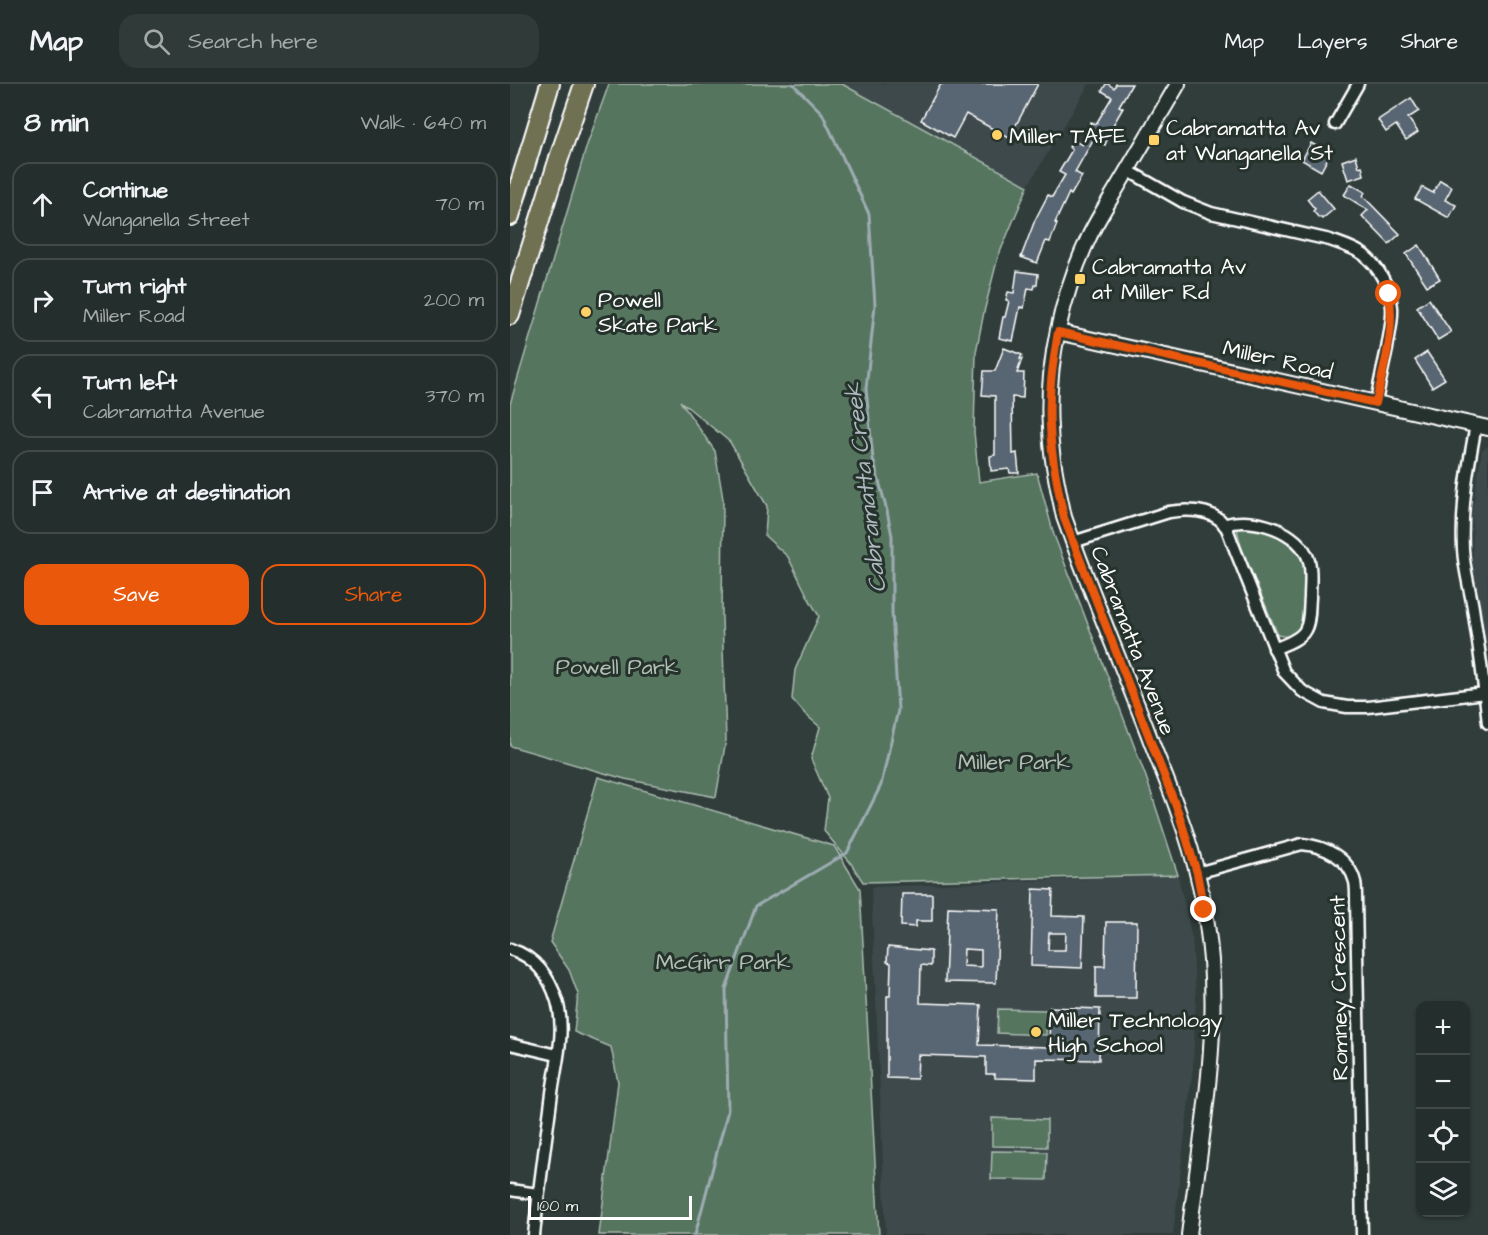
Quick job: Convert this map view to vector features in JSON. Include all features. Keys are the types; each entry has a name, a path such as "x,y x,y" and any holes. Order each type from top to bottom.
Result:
{"main road":[{"path":"510,216 550,84"},
{"path":"510,315 584,84"}],"street":[{"name":"Cabramatta Avenue","path":"1178,84 1095,226 1081,255 1070,285 1058,332 1050,385 1050,428 1064,518 1179,814 1197,873 1204,910 1211,959 1212,1042 1189,1235"},
{"path":"1335,124 1358,84"},
{"path":"1127,170 1183,202 1211,213 1330,240 1363,254 1381,277 1389,294 1392,310 1376,403"},
{"name":"Miller Road","path":"1058,332 1482,426"},
{"path":"1482,426 1465,481 1463,530 1464,553 1488,723"},
{"path":"1072,542 1179,510 1201,512 1224,525 1284,672 1302,691 1324,703 1368,708 1485,693"},
{"path":"1224,525 1234,521 1245,521 1286,533 1298,543 1310,563 1309,608 1305,630 1297,638 1274,649"},
{"name":"Romney Crescent","path":"1197,873 1302,844 1313,845 1335,854 1345,863 1351,873 1355,882 1356,897 1362,1235"},
{"path":"510,949 538,966 550,982 558,1003 561,1032 534,1235"},
{"path":"510,1044 557,1055"},
{"path":"510,1190 538,1194"}],"shaded area":[{"name":"Miller TAFE","path":"842,84 1089,84 1028,186"},
{"path":"1488,446 1488,667 1473,567 1472,511 1482,450"},
{"name":"Miller Technology High School","path":"1178,875 1192,938 1196,998 1193,1067 1173,1235 886,1235 871,887"}],"green space":[{"path":"609,84 842,84 1028,186 998,257 976,352 974,432 979,482 1037,473 1054,535 1146,777 1178,875 863,882 850,862 824,831 828,798 811,759 820,727 792,699 795,670 819,616 788,557 765,536 767,506 730,442 680,401 715,451 723,499 722,617 726,740 716,797 625,779 510,746 510,404 587,145"},
{"path":"1243,527 1264,530 1284,538 1292,543 1304,560 1306,571 1304,620 1302,628 1294,634 1278,635 1241,547 1237,529"},
{"name":"McGirr Park","path":"598,777 834,846 860,889 879,1235 599,1235 618,1082 611,1047 574,1032 578,994 569,970 550,942"},
{"path":"998,1009 1047,1010 1046,1035 997,1033"},
{"path":"992,1118 1047,1120 1047,1147 992,1146"},
{"path":"992,1151 1047,1152 1046,1180 991,1179"}],"building":[{"path":"941,84 1038,84 1009,138 966,114 953,138 921,120"},
{"path":"1106,84 1114,88 1116,84 1132,84 1119,106 1123,108 1105,145 1093,140 1075,172 1082,176 1071,195 1069,193 1055,223 1057,224 1050,242 1046,241 1037,263 1021,257 1035,220 1048,195 1052,197 1065,175 1059,172 1072,150 1069,147 1073,140 1082,145 1091,122 1096,124 1112,97 1102,91"},
{"path":"1411,98 1419,111 1408,118 1418,132 1406,140 1396,125 1386,132 1378,120"},
{"path":"1311,143 1330,154 1321,171 1302,160"},
{"path":"1356,156 1364,175 1348,180 1342,161"},
{"path":"1440,180 1452,187 1445,200 1456,205 1449,218 1415,199 1422,187 1433,193"},
{"path":"1351,184 1365,192 1363,196 1400,234 1389,244 1362,216 1368,210 1344,195"},
{"path":"1318,190 1334,209 1322,219 1313,211 1315,209 1307,199"},
{"path":"1419,245 1440,279 1427,286 1406,254"},
{"path":"1017,271 1038,274 1037,285 1034,289 1028,288 1024,308 1020,307 1013,341 999,338 1009,301 1006,300 1008,292 1014,293"},
{"path":"1429,299 1451,332 1438,340 1417,307"},
{"path":"1004,348 1022,355 1017,373 1024,373 1023,398 1012,397 1013,454 1017,453 1019,473 1010,473 1009,469 991,471 990,456 995,455 995,396 982,395 984,371 995,371"},
{"path":"1427,352 1445,379 1432,387 1415,360"},
{"path":"1033,889 1053,890 1052,916 1084,917 1082,968 1031,966","holes":["1049,933 1066,933 1065,950 1048,950"]},
{"path":"902,894 932,894 932,921 916,921 916,927 901,926"},
{"path":"948,907 999,909 996,983 945,982","holes":["964,949 981,950 981,967 963,966"]},
{"path":"1106,922 1137,922 1136,998 1096,998 1096,966 1105,966"},
{"path":"888,947 931,951 931,966 921,965 920,1003 981,1005 979,1045 1049,1047 1050,1007 1100,1009 1099,1060 1036,1059 1036,1079 995,1078 995,1074 986,1074 986,1057 918,1055 917,1079 887,1078 887,996 890,996 891,963 887,962"}],"waterway":[{"name":"Cabramatta Creek","path":"695,1235 728,1110 726,989 756,906 847,853 881,785 898,710 892,612 892,536 873,459 866,389 875,305 869,214 822,113 793,84"}],"place":[{"name":"Miller TAFE","path":"997,135"},
{"name":"Cabramatta Av at Wanganella St","path":"1154,140"},
{"name":"Cabramatta Av at Miller Rd","path":"1080,279"},
{"name":"Powell Skate Park","path":"586,312"},
{"name":"Miller Technology High School","path":"1036,1032"}],"route":[{"path":"1204,910 1197,873 1179,814 1064,518 1056,478 1049,404 1058,332 1376,403 1390,329 1392,310 1389,294"}],"park label":[{"name":"Powell Park","path":"617,666"},
{"name":"Miller Park","path":"1014,761"}]}
